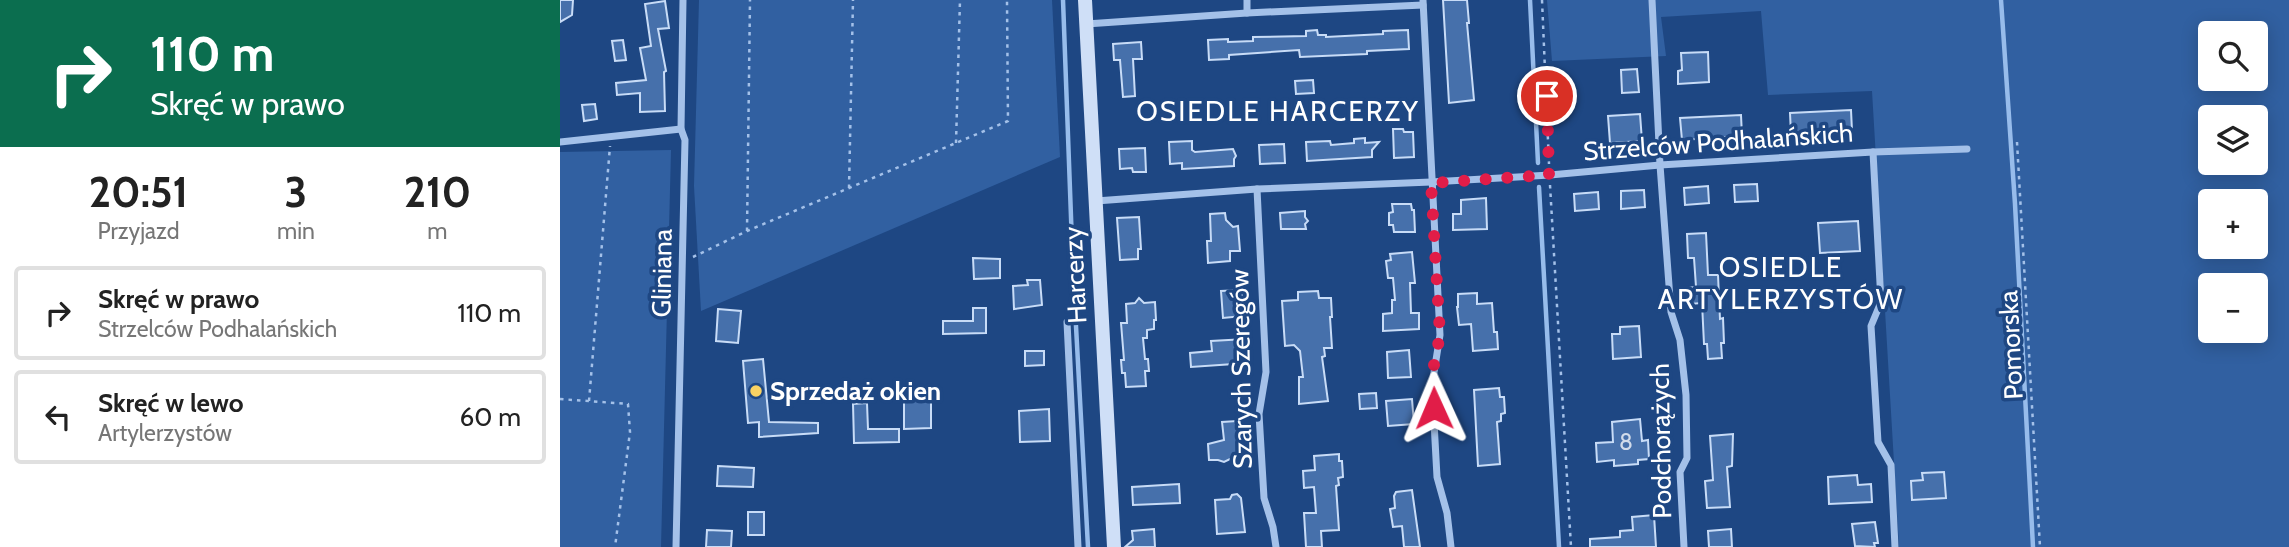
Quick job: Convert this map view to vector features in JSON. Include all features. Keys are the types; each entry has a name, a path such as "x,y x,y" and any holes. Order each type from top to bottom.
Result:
{"street":[{"name":"Gliniana","path":"676,547 685,140 681,129 683,0"},
{"name":"Harcerzy","path":"1085,0 1114,547"},
{"path":"1247,0 1247,13"},
{"name":"Podchorążych","path":"1652,0 1671,313 1681,340 1686,406 1687,458 1680,472 1684,547"},
{"path":"1086,24 1423,2 1440,335 1432,384 1437,477 1447,513 1451,547"},
{"path":"560,142 681,129"},
{"name":"Strzelców Podhalańskich","path":"1095,201 1257,189 1431,183 1873,152 1967,149"},
{"path":"1873,152 1881,302 1871,326 1878,442 1891,465 1895,547"},
{"name":"Szarych Szeregów","path":"1257,189 1266,372 1259,414 1264,498 1276,547"},
{"name":"Harcerzy","path":"1067,322 1078,547"}],"path":[{"path":"747,231 750,0"},
{"path":"849,188 853,0"},
{"path":"956,143 960,0"},
{"path":"683,262 747,231 1007,121 1007,0"},
{"path":"1542,0 1549,175 1571,547"},
{"path":"589,401 611,136"},
{"name":"Pomorska","path":"2018,142 2040,547"},
{"path":"560,399 628,404 630,432 615,547"}],"shaded area":[{"path":"699,0 1052,0 1060,157 701,311 694,186"},
{"path":"1547,0 2289,0 2289,547 1899,547 1872,91 1768,95 1761,11 1661,17 1666,56 1552,61"},
{"path":"671,150 661,547 560,547 560,152"}],"building":[{"path":"560,0 573,0 572,15 560,22"},
{"path":"1443,0 1467,0 1474,100 1449,103"},
{"path":"665,1 669,28 658,29 666,71 665,111 640,112 640,93 617,95 616,83 646,80 640,48 651,46 645,4"},
{"path":"1317,30 1318,35 1326,37 1408,30 1409,49 1300,57 1299,50 1229,55 1229,59 1209,60 1208,40 1253,41 1253,37 1306,36 1306,31"},
{"path":"623,40 626,60 615,61 612,41"},
{"path":"1141,42 1142,59 1133,59 1135,96 1123,97 1120,60 1114,60 1113,44"},
{"path":"1708,52 1709,82 1678,84 1678,71 1682,70 1681,53"},
{"path":"1637,69 1639,92 1622,93 1621,70"},
{"path":"1313,80 1314,93 1296,94 1295,81"},
{"path":"595,104 597,119 584,121 582,105"},
{"path":"1851,110 1852,131 1791,134 1790,113"},
{"path":"1640,114 1642,141 1610,143 1608,116"},
{"path":"1741,115 1742,136 1682,140 1680,118"},
{"path":"1393,129 1413,132 1414,157 1394,158"},
{"path":"1365,138 1365,143 1379,142 1372,150 1372,157 1307,161 1306,142 1330,141 1331,145 1354,143 1354,139"},
{"path":"1192,141 1192,150 1195,152 1233,149 1236,156 1234,166 1182,169 1182,163 1170,164 1169,142"},
{"path":"1284,144 1285,163 1260,164 1259,145"},
{"path":"1145,148 1146,172 1133,172 1132,168 1120,169 1119,149"},
{"path":"1757,184 1758,201 1735,202 1734,185"},
{"path":"1708,186 1709,203 1685,205 1684,188"},
{"path":"1644,190 1645,207 1621,209 1621,191"},
{"path":"1598,192 1599,209 1575,211 1574,194"},
{"path":"1486,198 1487,229 1453,230 1453,214 1461,214 1461,200"},
{"path":"1392,204 1411,204 1414,210 1415,232 1394,232 1393,225 1389,225 1389,213 1393,212"},
{"path":"1305,211 1308,221 1305,224 1306,229 1281,229 1280,213"},
{"path":"1225,213 1226,220 1233,227 1238,226 1240,251 1230,251 1230,261 1208,263 1207,241 1211,241 1210,214"},
{"path":"1139,217 1141,249 1138,249 1138,259 1120,260 1117,218"},
{"path":"1858,221 1860,251 1820,253 1818,223"},
{"path":"1706,233 1708,275 1718,275 1720,319 1723,318 1722,358 1708,359 1707,344 1704,344 1702,303 1689,304 1688,288 1696,287 1694,258 1688,258 1687,234"},
{"path":"1412,252 1415,283 1410,283 1411,313 1419,313 1419,329 1383,331 1383,314 1392,313 1392,300 1395,300 1393,278 1388,278 1386,261 1391,260 1390,254"},
{"path":"973,258 1000,259 1000,278 974,279"},
{"path":"1027,280 1040,280 1042,305 1014,309 1013,286 1028,285"},
{"path":"1241,290 1245,310 1243,316 1223,318 1221,291"},
{"path":"1318,291 1319,298 1331,298 1332,348 1324,348 1325,356 1322,357 1328,401 1299,404 1299,377 1303,377 1300,351 1294,345 1285,346 1282,301 1298,300 1298,292"},
{"path":"1477,293 1477,304 1492,303 1498,349 1473,351 1471,324 1459,325 1458,294"},
{"path":"1139,298 1144,303 1155,302 1154,329 1147,330 1147,338 1143,338 1149,371 1145,371 1146,386 1126,387 1125,373 1122,373 1121,360 1124,360 1121,323 1127,323 1126,304 1135,303"},
{"path":"973,308 986,308 986,333 943,334 943,321 973,321"},
{"path":"718,309 741,311 738,343 716,341"},
{"path":"1639,326 1641,357 1613,359 1612,334 1620,334 1620,327"},
{"path":"1246,339 1248,363 1191,367 1190,353 1212,351 1211,341"},
{"path":"1409,350 1411,377 1388,378 1387,352"},
{"path":"1025,351 1044,351 1044,365 1025,366"},
{"name":"Sprzedaż okien","path":"763,359 769,422 818,423 818,433 759,437 759,422 748,423 743,361"},
{"path":"1499,388 1500,397 1504,397 1505,413 1501,414 1501,421 1497,422 1500,464 1478,466 1474,390"},
{"path":"1376,393 1377,408 1360,409 1359,394"},
{"path":"1412,399 1414,424 1388,426 1386,401"},
{"path":"904,401 931,401 931,428 904,429"},
{"path":"867,403 868,429 899,429 899,442 854,443 853,404"},
{"path":"1049,409 1050,441 1020,442 1019,411"},
{"path":"1640,419 1642,441 1648,440 1649,459 1638,460 1638,464 1614,466 1614,460 1597,462 1596,443 1613,442 1612,422"},
{"path":"1237,421 1239,459 1224,462 1209,460 1208,444 1224,440 1222,422"},
{"path":"1733,434 1732,466 1727,467 1730,507 1707,508 1705,481 1713,480 1710,436"},
{"path":"1339,454 1343,477 1338,478 1339,485 1336,486 1339,530 1321,531 1322,547 1306,547 1304,513 1316,513 1314,487 1304,488 1303,471 1315,470 1314,456"},
{"path":"718,466 754,468 753,487 717,486"},
{"path":"1944,472 1946,498 1912,500 1911,481 1923,480 1922,473"},
{"path":"1857,475 1858,485 1871,484 1872,502 1829,504 1828,477"},
{"path":"1179,484 1180,503 1133,505 1132,487"},
{"path":"1412,490 1420,547 1404,547 1402,526 1393,527 1390,509 1395,508 1396,492"},
{"path":"1237,494 1241,498 1245,532 1217,534 1215,500 1230,499"},
{"path":"748,512 764,512 764,535 748,535"},
{"path":"1654,515 1656,547 1590,547 1590,539 1620,537 1620,531 1633,530 1632,517"},
{"path":"1875,522 1878,543 1874,543 1875,547 1855,546 1852,524"},
{"path":"1154,529 1155,547 1125,547 1133,540 1132,531"},
{"path":"1731,529 1732,547 1709,547 1708,531"},
{"path":"707,530 732,531 731,547 706,547"}],"waterway":[{"path":"1063,0 1073,271 1088,547"},
{"path":"1530,0 1538,163"},
{"path":"2001,0 2033,547"},
{"path":"1539,187 1559,547"}],"place":[{"name":"Sprzedaż okien","path":"756,391"}],"district":[{"name":"OSIEDLE HARCERZY","path":"1278,111"},
{"name":"OSIEDLE ARTYLERZYSTÓW","path":"1781,283"}],"route":[{"path":"1434,408 1433,370 1440,335 1431,183 1549,175 1547,96"}]}
